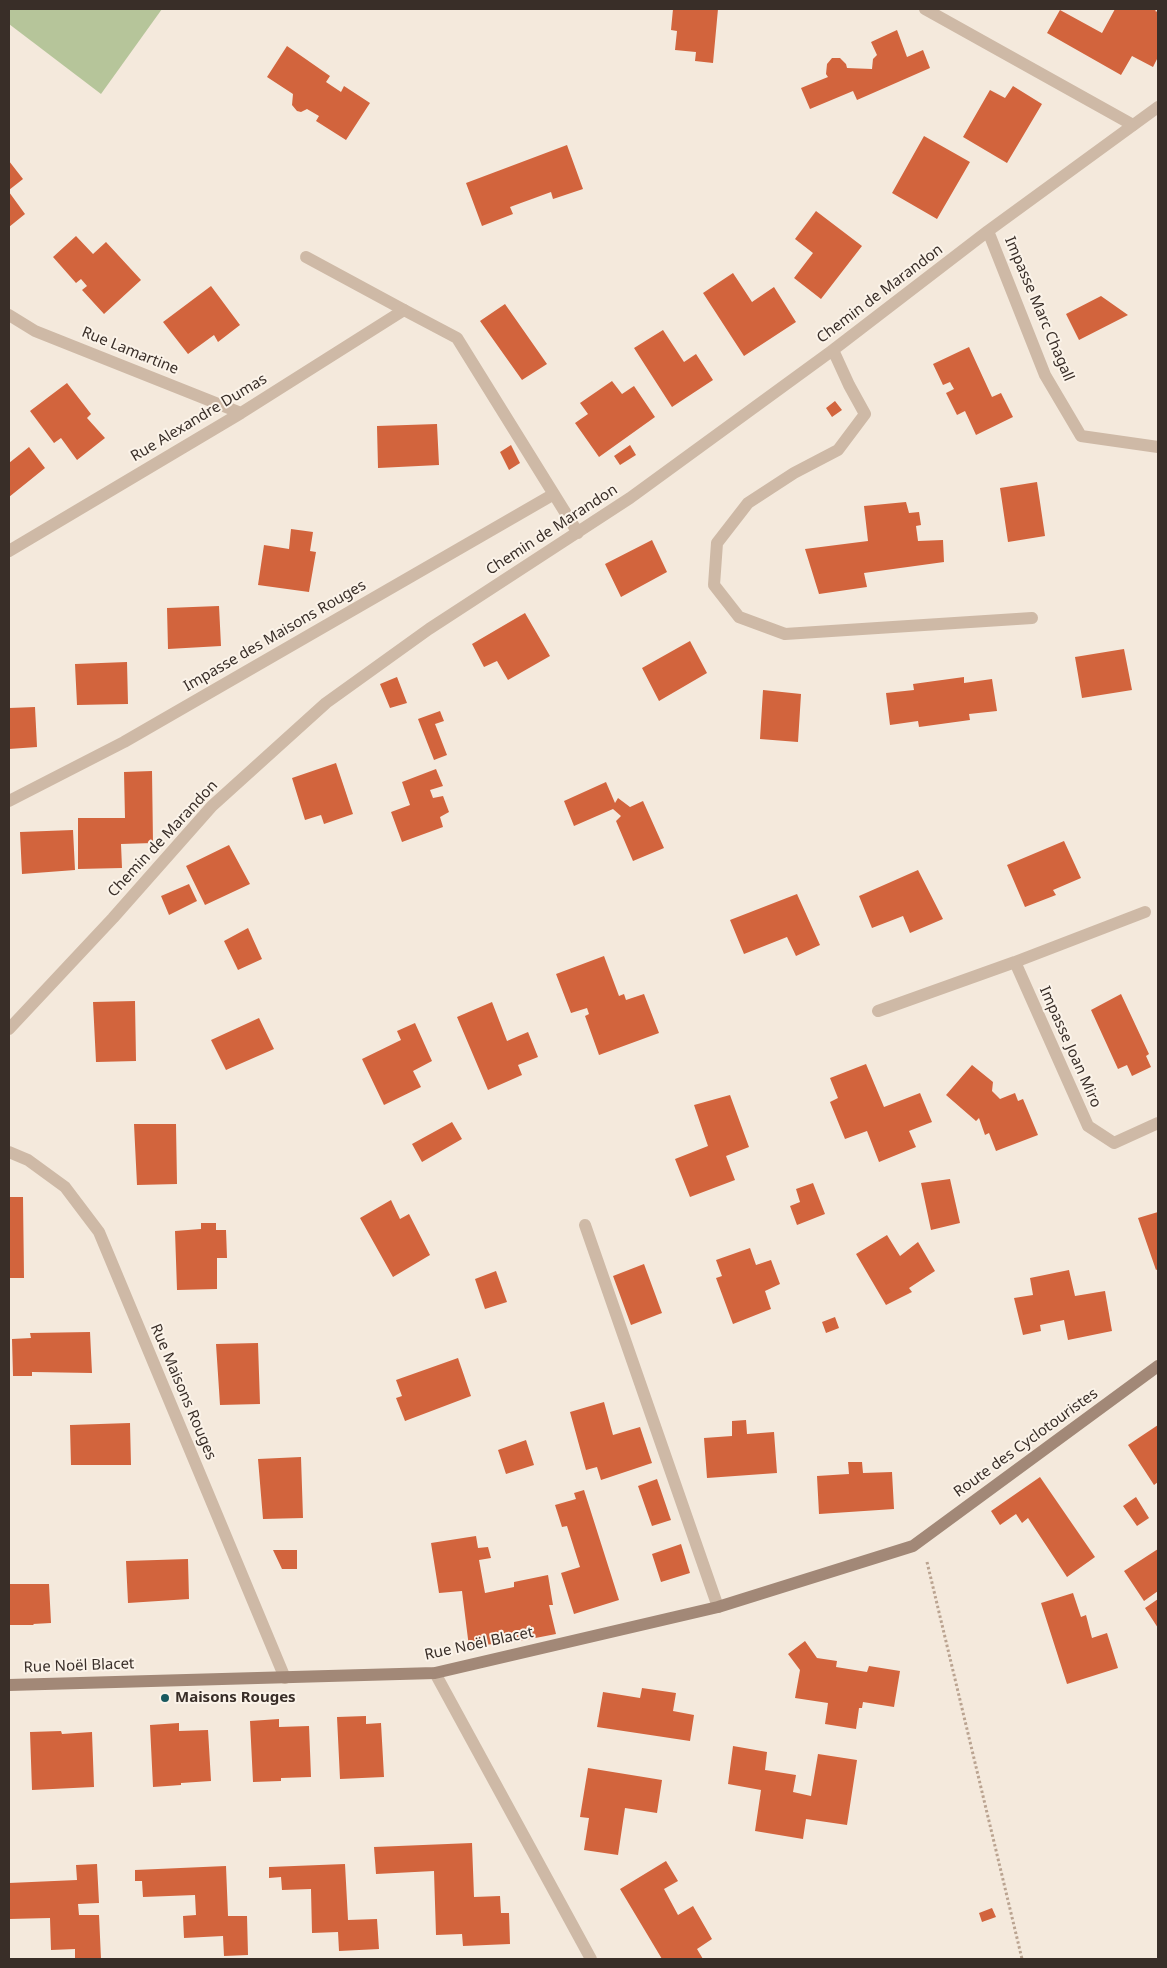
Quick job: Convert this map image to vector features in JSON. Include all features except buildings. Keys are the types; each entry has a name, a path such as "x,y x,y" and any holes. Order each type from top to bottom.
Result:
{"street":[{"path":"924,9 1133,125"},
{"name":"Chemin de Marandon","path":"9,1029 113,918 212,806 326,703 429,629 630,498 833,350 988,232 1158,107"},
{"name":"Impasse Marc Chagall","path":"988,232 1045,375 1081,436 1158,447"},
{"path":"306,257 457,338 578,532"},
{"name":"Rue Alexandre Dumas","path":"9,551 241,413 404,310"},
{"name":"Rue Lamartine","path":"9,315 35,331 241,413"},
{"path":"833,350 865,414 838,450 794,474 748,503 717,544 714,585 740,617 785,634 1032,618"},
{"name":"Impasse des Maisons Rouges","path":"9,800 124,742 554,494"},
{"path":"878,1011 1015,962 1145,912"},
{"name":"Impasse Joan Miro","path":"1015,962 1088,1126 1114,1144 1158,1123"},
{"name":"Rue Maisons Rouges","path":"9,1152 28,1160 65,1187 99,1232 285,1678"},
{"path":"585,1225 718,1607"},
{"name":"Route des Cyclotouristes","path":"917,1543 1158,1366"},
{"name":"Rue Noël Blacet","path":"9,1685 435,1672 718,1607 917,1543"},
{"path":"435,1672 590,1959"}],"path":[{"path":"917,1543 1022,1959"}],"green space":[{"path":"9,9 162,9 101,94 9,24"}],"place":[{"name":"Maisons Rouges","path":"165,1698"}]}
